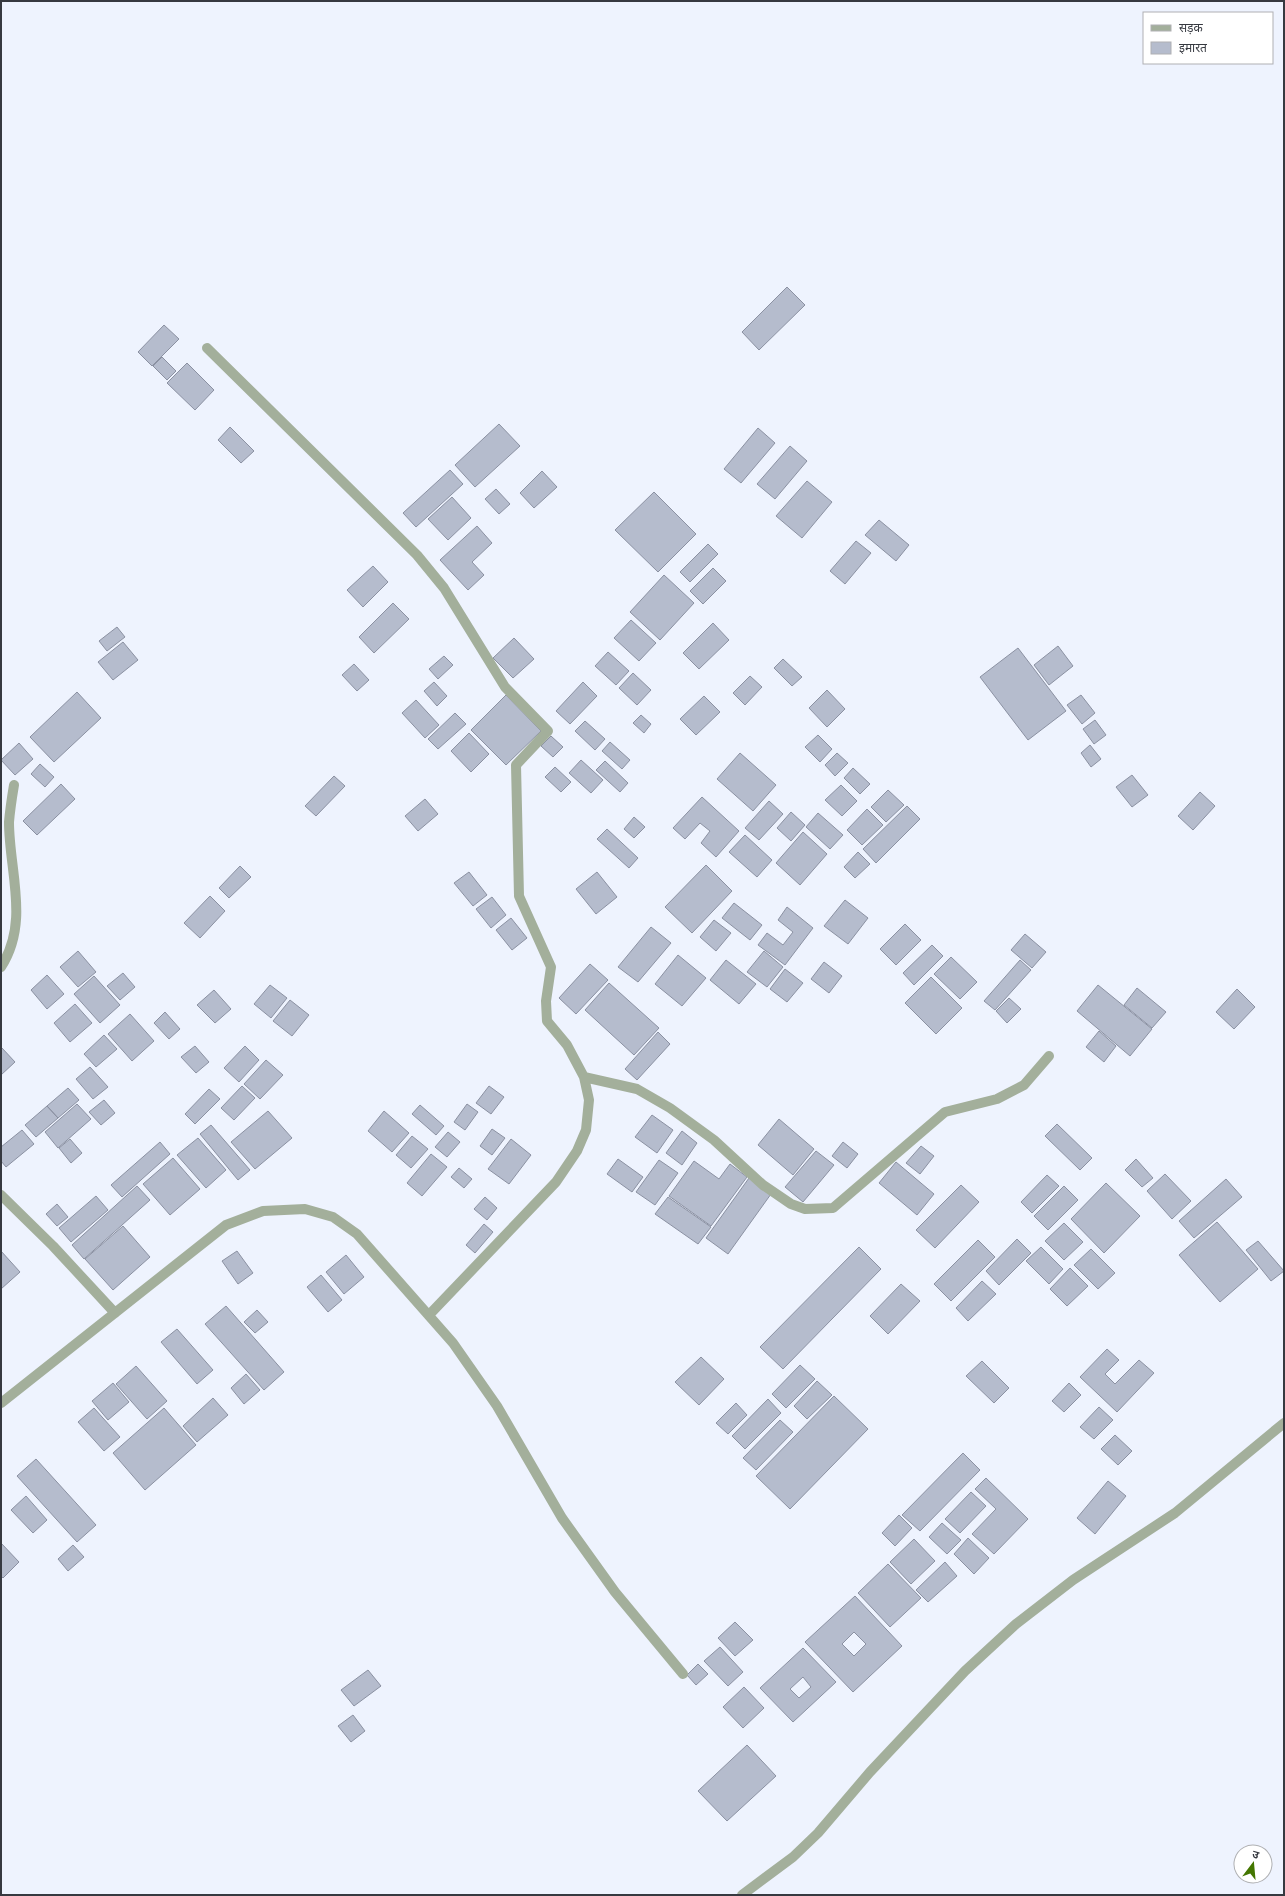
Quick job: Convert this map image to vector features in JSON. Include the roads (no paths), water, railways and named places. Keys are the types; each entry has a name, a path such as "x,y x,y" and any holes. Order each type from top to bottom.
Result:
{"street":[{"path":"207,348 417,555 444,588 505,687 548,731 516,765 519,896 551,967 546,1001 547,1020 567,1045 584,1077 589,1100 586,1130 578,1151 556,1182 429,1315"},
{"path":"1,967 17,928 9,821 14,785"},
{"path":"584,1077 637,1089 670,1108 714,1140 763,1185 791,1204 805,1209 833,1208 945,1112 997,1099 1024,1085 1049,1056"},
{"path":"1,1195 53,1246 116,1313"},
{"path":"1,1403 226,1225 263,1211 305,1209 333,1217 357,1234 453,1343 497,1406 562,1518 615,1592 684,1674"},
{"path":"742,1895 793,1857 818,1833 870,1772 965,1671 1016,1624 1073,1580 1175,1513 1284,1423"}]}
